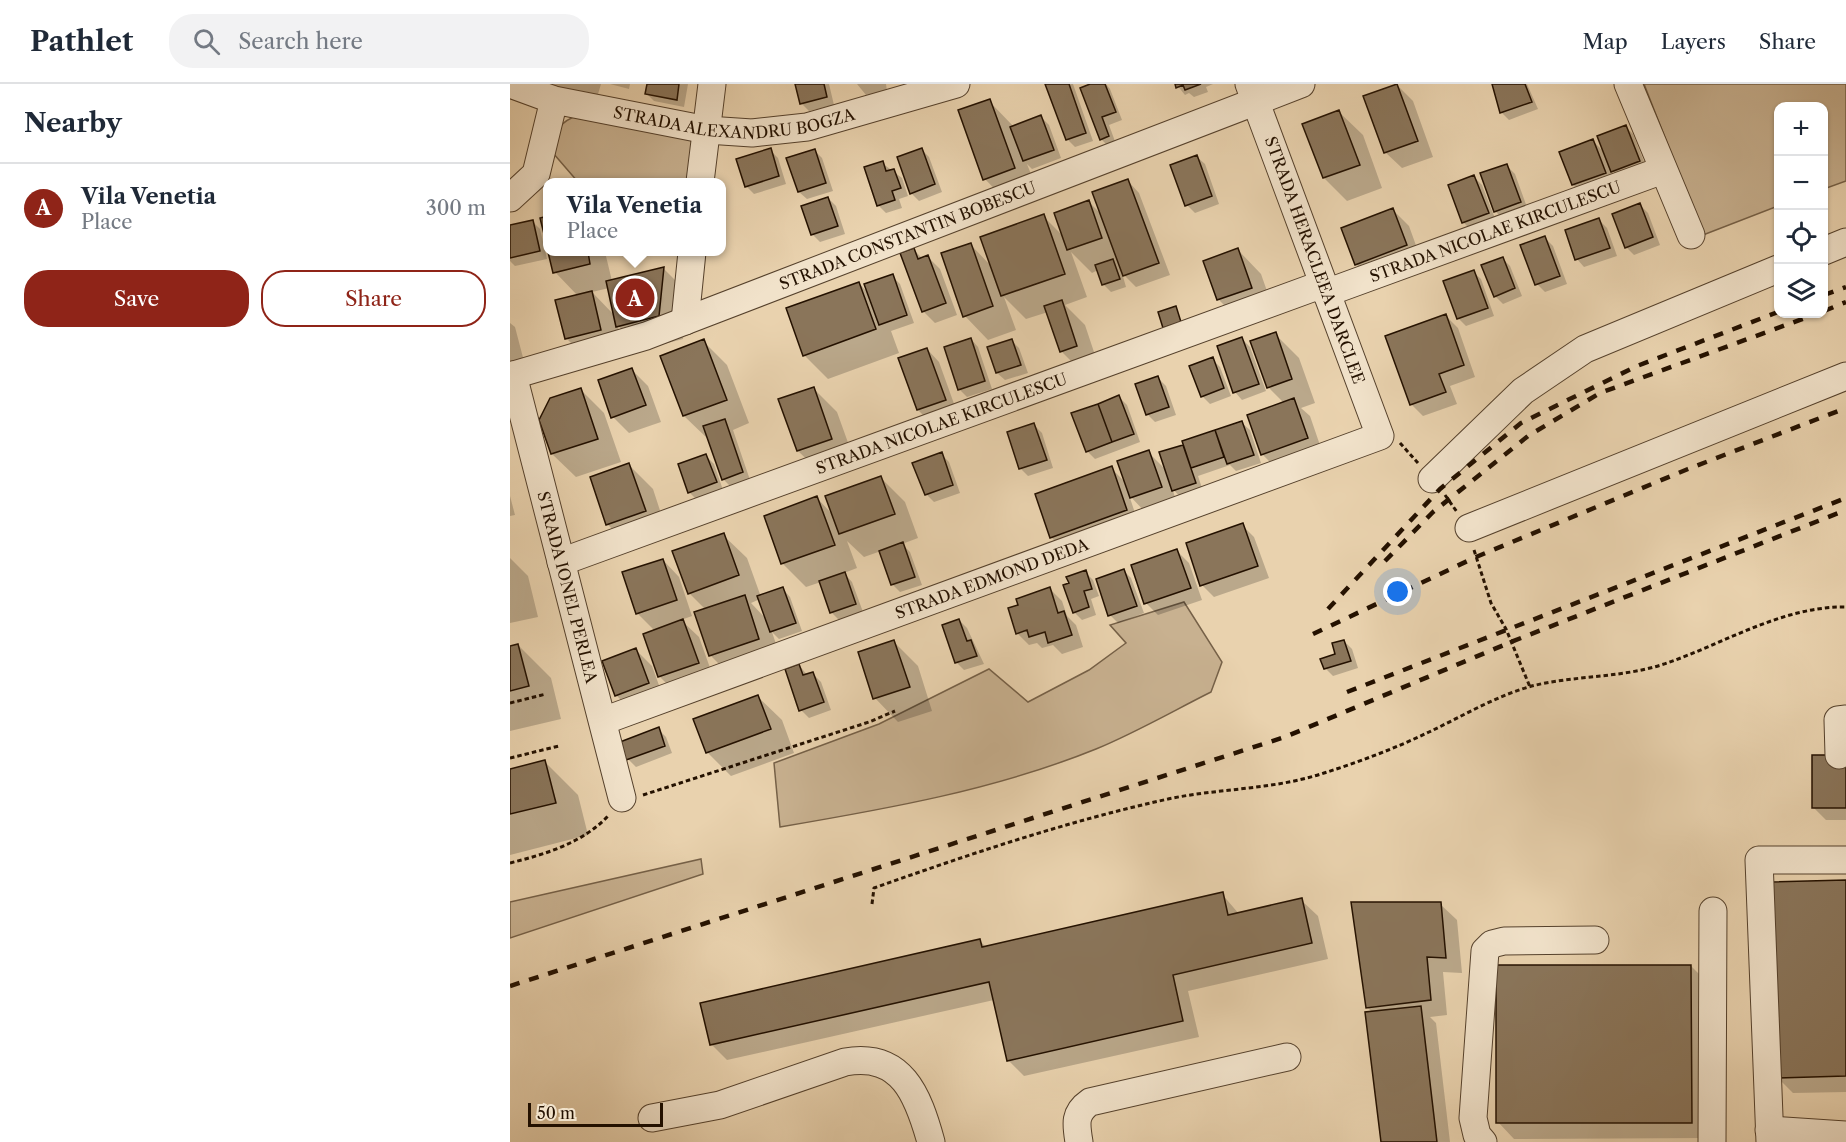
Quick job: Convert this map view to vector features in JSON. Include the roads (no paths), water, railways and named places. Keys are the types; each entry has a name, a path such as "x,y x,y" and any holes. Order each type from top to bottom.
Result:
{"street":[{"name":"STRADA ALEXANDRU BOGZA","path":"510,84 554,100 707,130 752,133 807,127 956,84"},
{"path":"701,178 712,84"},
{"name":"STRADA CONSTANTIN BOBESCU","path":"512,376 646,336 1252,92 1301,84"},
{"path":"1628,84 1691,235"},
{"name":"STRADA HERACLEEA DARCLEE","path":"1252,92 1380,436"},
{"path":"510,198 536,174 554,100"},
{"name":"STRADA NICOLAE KIRCULESCU","path":"561,562 1663,170"},
{"path":"1828,249 1846,242"},
{"path":"685,321 692,256"},
{"path":"1432,480 1523,391 1585,349 1774,271"},
{"name":"STRADA IONEL PERLEA","path":"512,376 622,798"},
{"path":"1469,528 1846,376"},
{"name":"STRADA EDMOND DEDA","path":"603,721 1380,436"},
{"path":"1839,755 1838,720 1846,719"},
{"path":"1846,860 1759,860 1769,1136 1846,1135"},
{"path":"1712,1142 1713,911"},
{"path":"1483,1142 1477,1135 1473,1118 1485,951 1492,944 1504,941 1595,940"},
{"path":"1079,1142 1076,1124 1079,1109 1090,1102 1287,1057"},
{"path":"652,1118 720,1106 845,1062 867,1059 885,1064 900,1075 911,1089 931,1142"}],"railway":[{"path":"1828,294 1846,287"},
{"path":"1828,309 1846,302"},
{"path":"1328,609 1440,489 1521,423 1637,366 1774,314"},
{"path":"1385,561 1433,512 1528,436 1600,393 1805,318"},
{"path":"1313,634 1476,557 1688,469 1846,408"},
{"path":"1347,692 1846,498"},
{"path":"510,986 1285,737 1511,642 1846,510"}],"place":[{"name":"Vila Venetia","path":"635,298"}]}
